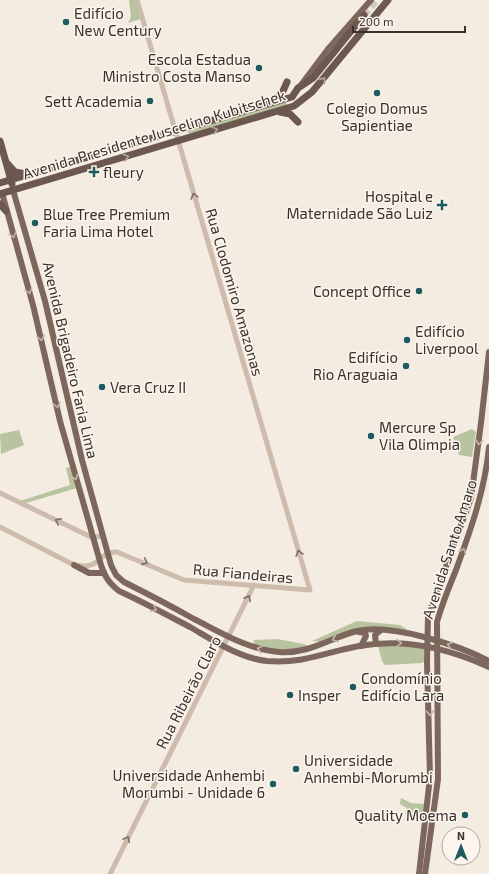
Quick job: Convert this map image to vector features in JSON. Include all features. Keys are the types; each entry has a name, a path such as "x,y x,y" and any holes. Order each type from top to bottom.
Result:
{"highway":[{"name":"Avenida Presidente Juscelino Kubitschek","path":"1,194 294,106 312,92 388,0"},
{"path":"298,88 313,78 364,15"},
{"path":"273,102 283,91 287,82"},
{"name":"Avenida Presidente Juscelino Kubitschek","path":"0,184 175,130 292,97 298,88"},
{"path":"276,112 290,114 298,122"},
{"name":"Avenida Brigadeiro Faria Lima","path":"0,141 13,190"},
{"path":"5,161 16,172 31,174"},
{"name":"Avenida Brigadeiro Faria Lima","path":"0,184 1,194"},
{"path":"0,204 6,212"}],"main road":[{"name":"Avenida Presidente Juscelino Kubitschek","path":"298,88 328,49 371,0"},
{"name":"Avenida Brigadeiro Faria Lima","path":"13,190 51,327 77,444 115,573 124,582 229,637"},
{"name":"Avenida Brigadeiro Faria Lima","path":"1,194 33,305 60,421 99,560 109,583 119,591 224,646 253,659 282,662 300,661 361,646 376,644 405,643 427,646 437,645"},
{"path":"19,257 32,255"},
{"name":"Avenida Santo Amaro","path":"419,874 430,777 427,646 429,610 466,515 473,486 489,352"},
{"path":"49,372 56,383 64,386"},
{"name":"Avenida Santo Amaro","path":"425,874 438,779 438,622 441,606 475,518 488,462 489,447"},
{"path":"74,565 89,573 104,573"},
{"path":"376,644 376,633 385,630"},
{"path":"229,637 259,649 291,652 312,649 355,632 385,630 427,639 437,645 489,667"},
{"path":"355,632 366,634 366,638 361,646"},
{"path":"437,645 460,648 489,661"}],"street":[{"name":"Rua Clodomiro Amazonas","path":"137,0 310,590"},
{"path":"476,460 488,462"},
{"path":"0,493 93,538 103,535"},
{"path":"0,527 74,565 89,566 108,552"},
{"name":"Rua Fiandeiras","path":"108,552 120,552 184,580 310,590"},
{"name":"Rua Ribeirão Claro","path":"110,874 254,585"}],"green space":[{"path":"129,0 135,0 141,19 128,23 131,17"},
{"path":"286,102 287,105 189,134 188,131"},
{"path":"472,429 476,432 472,457 459,455 453,437"},
{"path":"19,430 24,445 1,454 0,434"},
{"path":"70,467 77,488 26,503 20,501 70,485 66,468"},
{"path":"357,621 400,625 411,632 381,627 321,642 312,641"},
{"path":"277,639 304,644 309,647 276,650 253,645 254,640"},
{"path":"397,645 425,649 426,660 422,663 385,665 382,661 378,646"},
{"path":"401,798 411,803 426,804 423,818 405,814 407,808 400,804"}],"tunnel":[{"path":"364,15 377,0"}],"place":[{"name":"Edifício New Century","path":"66,22"},
{"name":"Escola Estadua Ministro Costa Manso","path":"259,68"},
{"name":"Colegio Domus Sapientiae","path":"377,93"},
{"name":"Sett Academia","path":"150,101"},
{"name":"fleury","path":"94,172"},
{"name":"Hospital e Maternidade São Luiz","path":"442,205"},
{"name":"Blue Tree Premium Faria Lima Hotel","path":"35,223"},
{"name":"Concept Office","path":"419,291"},
{"name":"Edifício Liverpool","path":"407,340"},
{"name":"Edifício Rio Araguaia","path":"406,366"},
{"name":"Vera Cruz II","path":"102,387"},
{"name":"Mercure Sp Vila Olimpia","path":"371,436"},
{"name":"Condomínio Edifício Lara","path":"353,687"},
{"name":"Insper","path":"290,695"},
{"name":"Universidade Anhembi-Morumbi","path":"296,769"},
{"name":"Universidade Anhembi Morumbi - Unidade 6","path":"273,784"},
{"name":"Quality Moema","path":"465,815"}]}
